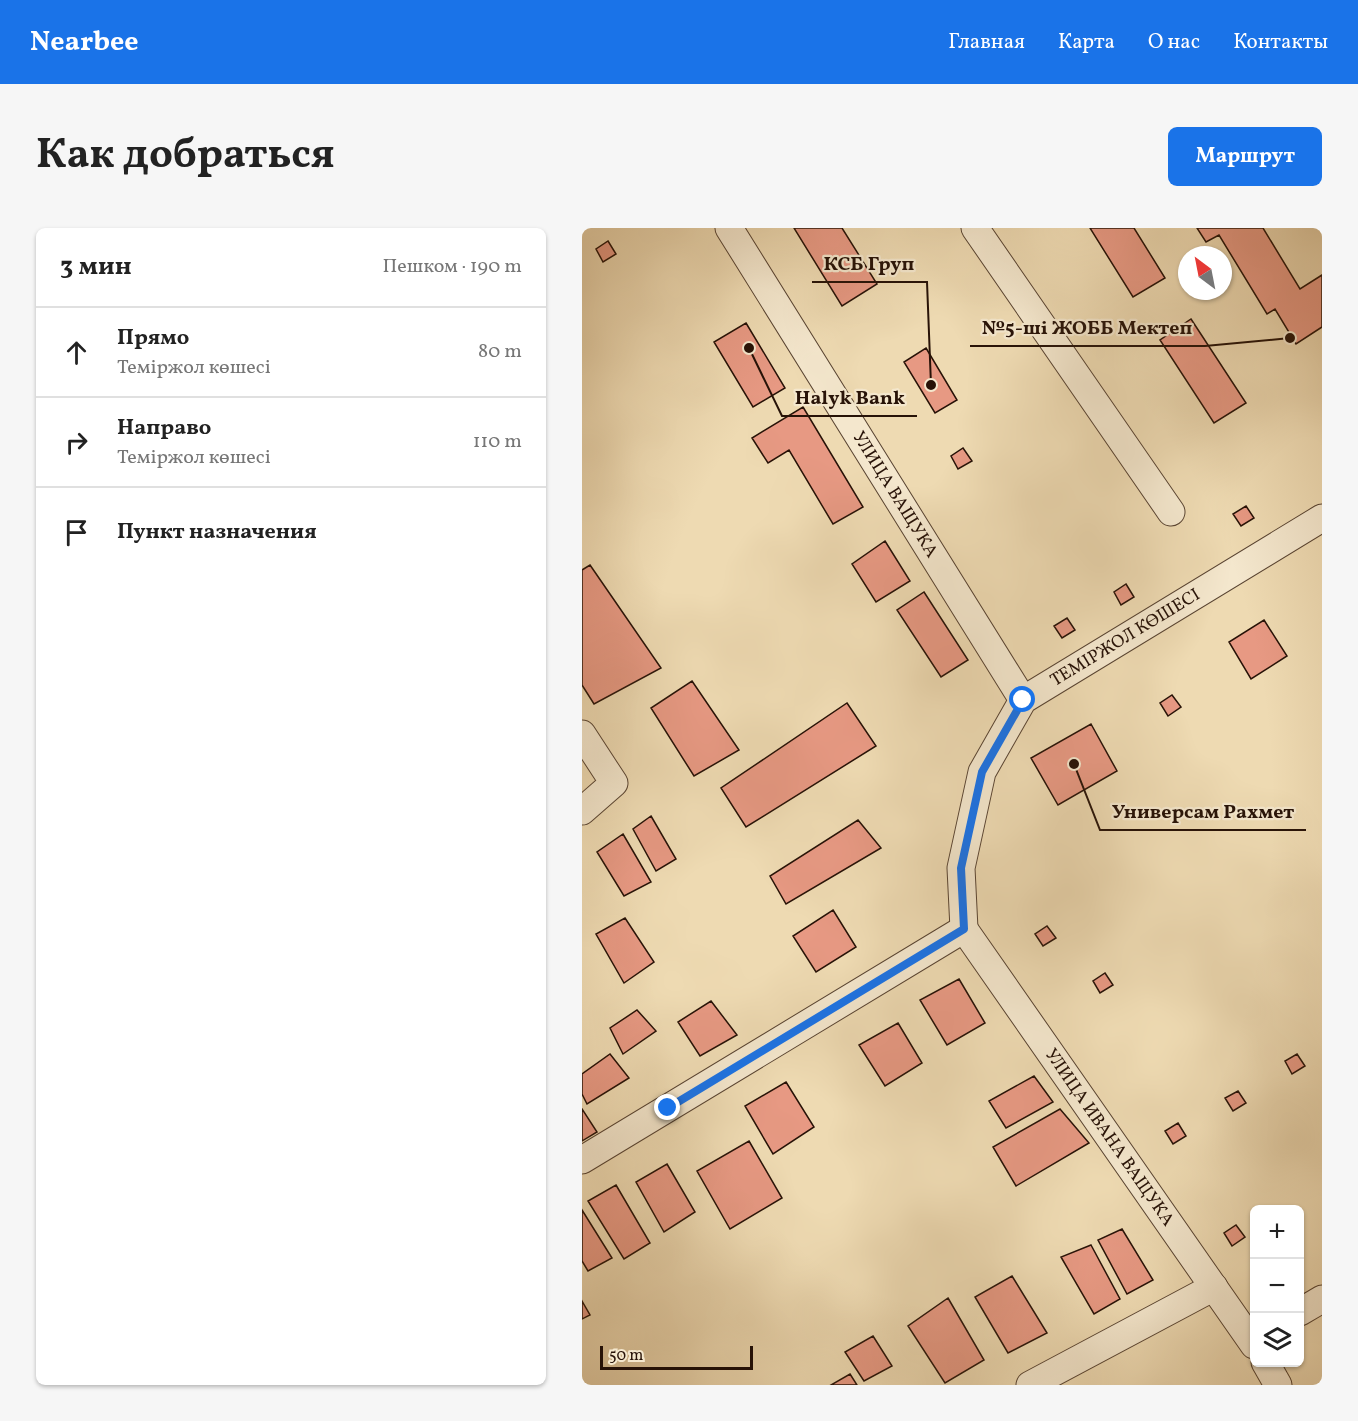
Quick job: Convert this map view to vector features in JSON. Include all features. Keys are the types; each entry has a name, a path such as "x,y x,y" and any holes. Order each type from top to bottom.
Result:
{"street":[{"name":"УЛИЦА ВАЩУКА","path":"729,228 1023,700"},
{"path":"975,228 1171,512"},
{"name":"ТЕМІРЖОЛ КӨШЕСІ","path":"964,929 961,868 982,772 1023,700 1322,518"},
{"path":"582,734 614,783 582,811"},
{"path":"582,1160 964,929"},
{"name":"УЛИЦА ИВАНА ВАЩУКА","path":"964,929 1250,1338"},
{"path":"1030,1385 1214,1287"},
{"path":"1304,1309 1322,1299"},
{"name":"УЛИЦА ИВАНА ВАЩУКА","path":"1268,1367 1278,1385"}],"building":[{"path":"794,228 842,228 877,284 842,306"},
{"path":"1090,228 1134,228 1165,278 1133,297"},
{"path":"1197,228 1263,228 1300,289 1322,275 1322,327 1296,344 1275,309 1267,314 1232,256 1232,246 1226,246 1219,235 1206,242"},
{"path":"608,241 616,254 603,262 596,249"},
{"path":"1191,319 1246,403 1214,423 1160,340"},
{"path":"746,323 785,388 753,407 714,342"},
{"path":"926,348 957,400 935,413 904,362"},
{"path":"803,407 863,507 833,524 789,450 768,463 752,438"},
{"path":"963,448 972,461 958,469 951,456"},
{"path":"1246,506 1254,518 1241,526 1233,514"},
{"path":"885,541 910,581 876,602 852,564"},
{"path":"590,565 661,668 594,704 582,685 582,570"},
{"path":"1126,584 1134,597 1121,605 1114,592"},
{"path":"924,592 968,660 941,677 897,610"},
{"path":"1067,618 1075,630 1062,638 1054,626"},
{"path":"1264,620 1287,656 1251,679 1229,642"},
{"path":"692,681 739,750 694,776 651,708"},
{"path":"1172,695 1181,707 1168,716 1160,703"},
{"path":"847,703 876,746 746,827 721,788"},
{"path":"1091,724 1117,771 1058,805 1031,758"},
{"path":"651,816 676,859 656,871 633,829"},
{"path":"858,820 881,848 786,904 770,876"},
{"path":"623,834 651,882 624,896 597,852"},
{"path":"833,910 856,947 816,972 793,936"},
{"path":"625,918 654,962 624,983 596,934"},
{"path":"1047,926 1056,938 1043,946 1035,934"},
{"path":"1105,973 1113,985 1100,993 1093,981"},
{"path":"959,979 985,1023 947,1045 920,1000"},
{"path":"711,1001 737,1035 700,1056 678,1022"},
{"path":"637,1010 656,1031 623,1054 610,1028"},
{"path":"898,1023 922,1063 885,1086 859,1045"},
{"path":"610,1054 629,1078 587,1104 582,1094 582,1074"},
{"path":"1297,1054 1305,1066 1292,1074 1285,1061"},
{"path":"1034,1076 1053,1102 1006,1128 989,1101"},
{"path":"786,1082 814,1127 773,1154 745,1106"},
{"path":"1238,1091 1246,1103 1233,1111 1225,1098"},
{"path":"582,1109 597,1132 582,1141"},
{"path":"1060,1109 1089,1143 1016,1186 993,1147"},
{"path":"1178,1123 1186,1136 1173,1144 1165,1131"},
{"path":"749,1141 782,1198 730,1229 697,1171"},
{"path":"667,1164 695,1212 664,1232 636,1182"},
{"path":"616,1185 650,1243 624,1259 588,1201"},
{"path":"582,1210 612,1258 588,1271 582,1261"},
{"path":"1236,1225 1245,1237 1232,1246 1224,1233"},
{"path":"1122,1229 1153,1280 1127,1294 1098,1240"},
{"path":"1091,1245 1120,1299 1094,1314 1061,1257"},
{"path":"1012,1276 1047,1333 1008,1353 975,1297"},
{"path":"948,1298 984,1360 945,1383 908,1326"},
{"path":"582,1301 590,1315 582,1319"},
{"path":"873,1336 892,1366 864,1381 845,1352"},
{"path":"850,1374 857,1385 831,1385"}],"place":[{"name":"№5-ші ЖОББ Мектеп","path":"1290,338"},
{"name":"Halyk Bank","path":"749,348"},
{"name":"КСБ Груп","path":"931,385"},
{"name":"Универсам Рахмет","path":"1074,764"}],"route":[{"path":"668,1108 964,929 961,868 982,772 1023,700"}]}
